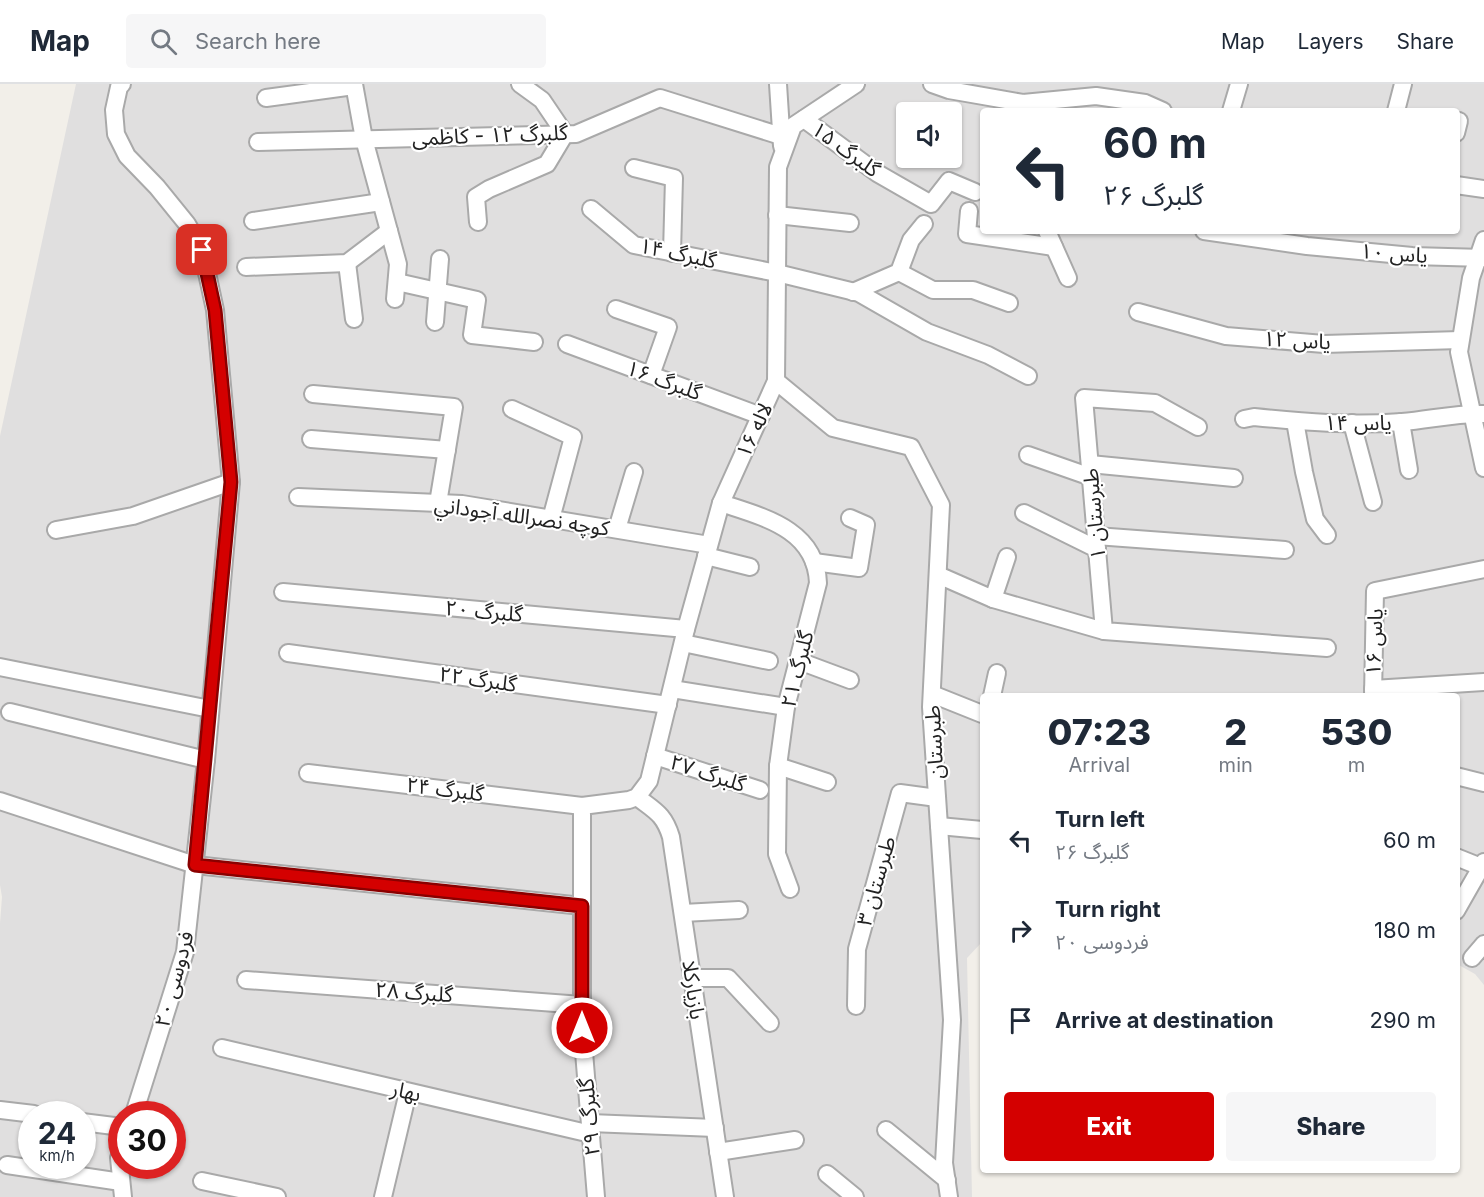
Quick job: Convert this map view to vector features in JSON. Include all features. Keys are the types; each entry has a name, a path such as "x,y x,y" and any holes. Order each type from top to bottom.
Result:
{"street":[{"name":"فردوسی ۲۰","path":"122,84 119,87 114,110 116,134 127,156 165,196 187,224 202,250 215,310 231,482 206,760 185,952 138,1101"},
{"path":"478,222 476,197 547,164 566,134 542,100 520,84"},
{"path":"778,84 782,155"},
{"name":"لاله ۱۶","path":"637,797 649,781 721,503 776,381 778,167 793,126 856,84"},
{"path":"932,84 949,90 1023,103 1144,103 1156,108"},
{"path":"1232,108 1239,84"},
{"path":"1397,108 1404,84"},
{"path":"266,98 354,85 364,139 398,264 396,291 438,291 477,300 472,335 534,342"},
{"name":"گلبرگ ۱۲ - کاظمی","path":"258,142 576,134 660,98 781,136"},
{"name":"گلبرگ ۱۵","path":"804,119 877,173 931,204 949,181 975,192"},
{"path":"634,168 674,178 672,253"},
{"path":"1460,186 1484,189"},
{"path":"252,221 381,202"},
{"name":"گلبرگ ۱۴","path":"591,209 634,245 777,273 859,293 927,332 988,355 1028,376"},
{"path":"969,211 967,234 1054,248"},
{"path":"777,215 850,223"},
{"path":"853,292 899,272 911,240 924,224"},
{"path":"246,267 347,263 389,231"},
{"path":"1048,234 1068,278"},
{"name":"یاس ۱۰","path":"1225,234 1307,246 1400,255 1481,257"},
{"path":"1484,240 1481,257 1471,278 1459,352 1478,414 1484,468"},
{"path":"435,322 440,259"},
{"path":"347,263 354,318"},
{"path":"899,272 933,290 972,290 1009,303"},
{"path":"616,309 668,327 651,375"},
{"name":"یاس ۱۲","path":"1138,312 1226,336 1324,344 1460,340"},
{"name":"گلبرگ ۱۶","path":"567,344 761,416"},
{"name":"طبرستان","path":"776,381 834,428 911,447 941,505 932,694 952,1020 944,1163 949,1197"},
{"path":"313,394 454,407 438,503"},
{"name":"طبرستان ۱","path":"1104,631 1084,398 1155,403 1198,427"},
{"path":"512,409 573,437 551,519"},
{"name":"یاس ۱۴","path":"1244,419 1254,417 1352,423 1401,422 1478,414"},
{"path":"1295,421 1315,519 1327,535"},
{"path":"1401,422 1409,470"},
{"path":"1352,423 1373,502"},
{"path":"311,439 447,450"},
{"path":"1028,455 1090,470 1234,478"},
{"path":"617,529 634,472"},
{"path":"56,530 133,516 231,482"},
{"name":"كوچه نصرالله آجوداني","path":"298,497 462,504 617,529 708,550 750,567"},
{"path":"721,503 788,528 803,543 814,562 859,568 866,525 850,518"},
{"path":"1024,513 1097,543 1286,550"},
{"path":"993,599 1007,556"},
{"name":"گلبرگ ۲۱","path":"790,889 779,864 776,844 778,766 786,707 818,583 818,572 814,562"},
{"name":"یاس ۱۶","path":"1373,692 1375,591 1484,569"},
{"path":"938,575 993,599 1104,631 1327,648"},
{"name":"گلبرگ ۲۰","path":"283,592 685,636 769,661"},
{"name":"گلبرگ ۲۲","path":"288,653 670,697 786,707"},
{"path":"799,661 850,680"},
{"path":"0,668 210,709"},
{"path":"993,693 997,673"},
{"path":"1373,692 1484,682"},
{"path":"932,694 980,713"},
{"path":"10,712 206,760"},
{"name":"گلبرگ ۲۷","path":"655,756 760,790"},
{"path":"778,766 827,782"},
{"name":"گلبرگ ۲۴","path":"308,773 582,806"},
{"path":"1460,777 1484,783"},
{"name":"طبرستان ۳","path":"856,1006 857,949 900,793 937,798"},
{"path":"582,806 637,797"},
{"name":"بازیارکلا","path":"637,797 667,822 671,837 725,1197"},
{"path":"0,801 195,865 582,906"},
{"name":"گلبرگ ۲۹","path":"582,806 582,1028 596,1197"},
{"path":"939,826 980,830"},
{"path":"1460,858 1483,864 1460,904"},
{"path":"683,913 739,910"},
{"path":"1472,958 1484,944"},
{"path":"692,978 728,978 770,1023"},
{"name":"گلبرگ ۲۸","path":"246,980 582,1005"},
{"name":"بهار","path":"222,1048 408,1092 590,1129 715,1128"},
{"path":"383,1197 408,1092"},
{"path":"0,1110 18,1112"},
{"path":"886,1130 947,1180"},
{"path":"718,1152 795,1140"},
{"path":"7,1165 122,1189"},
{"path":"827,1174 855,1197"},
{"path":"202,1181 277,1197"}],"shaded area":[{"path":"76,84 1484,84 1484,985 1475,974 1460,966 1460,693 980,693 980,944 967,958 972,1197 0,1197 0,923 2,897 0,885 0,436"}],"route":[{"path":"202,250 215,310 231,482 230,513 195,865 582,906 582,1028"}]}
